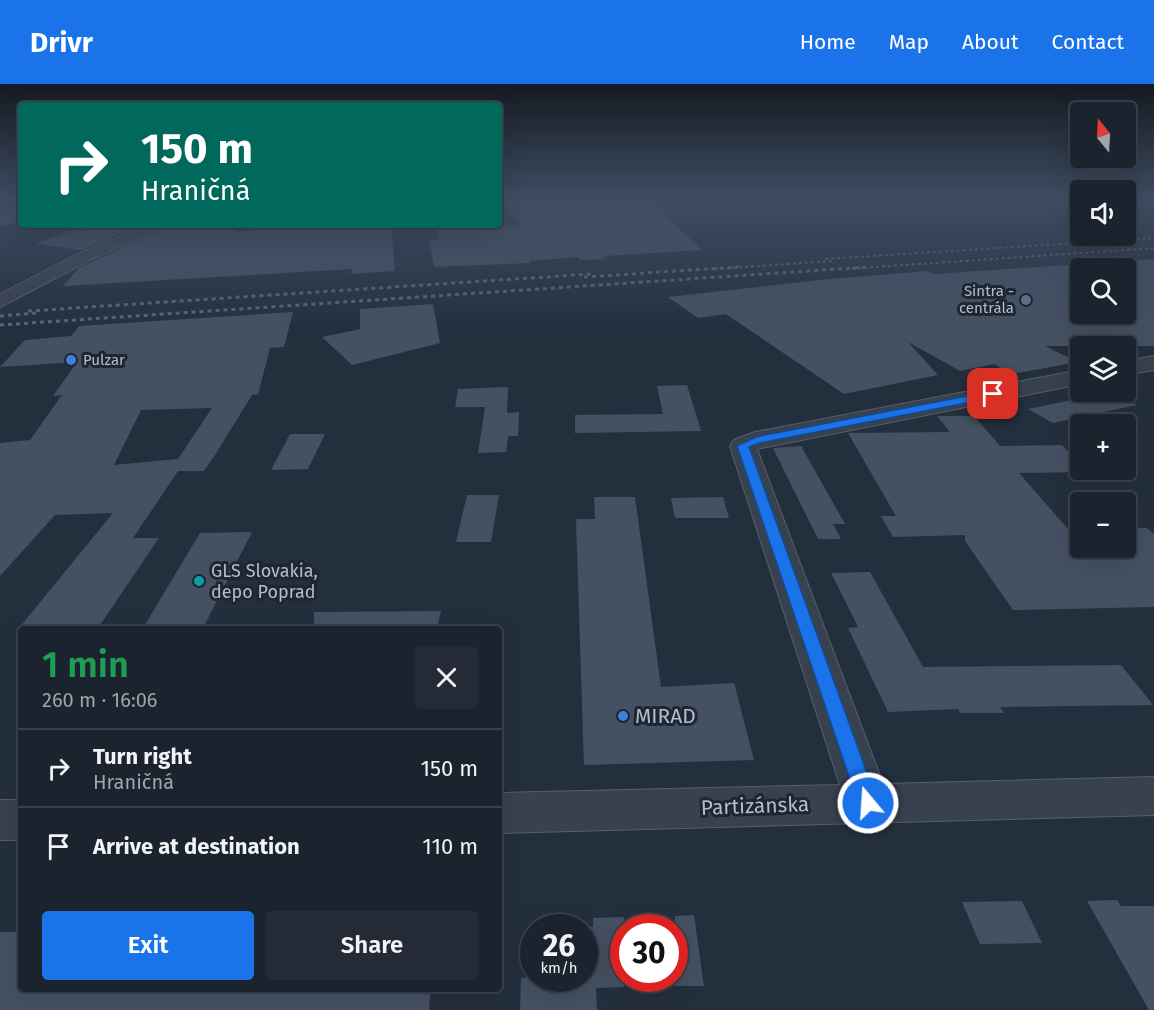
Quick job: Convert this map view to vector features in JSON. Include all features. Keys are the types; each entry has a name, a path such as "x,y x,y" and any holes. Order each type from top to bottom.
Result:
{"street":[{"path":"0,301 84,257 117,243"},
{"path":"868,803 743,446 756,440 1070,379"},
{"name":"Partizánska","path":"502,813 1154,796"},
{"path":"0,820 18,820"}],"building":[{"path":"37,243 98,243 82,250 35,244"},
{"path":"131,243 393,243 395,271 351,274 352,269 63,286 79,268"},
{"path":"430,243 695,243 702,250 604,256 606,259 580,260 578,257 529,261 530,263 434,267"},
{"path":"1154,259 1154,346 1136,346 1136,336 1070,336 1070,346 1045,346 1070,358 1070,363 1012,374 994,364 960,371 908,342 938,375 844,394 726,314 698,318 668,297 829,279 928,271 934,274 1070,265 1070,324 1136,324 1136,260"},
{"path":"433,304 440,343 352,365 322,337 360,329 360,309"},
{"path":"293,312 284,347 270,348 258,394 252,395 204,471 178,471 133,538 159,538 99,626 21,626 113,513 55,515 0,576 0,443 30,440 62,395 53,396 77,362 0,367 25,340 71,336 79,326","holes":["212,408 178,459 114,465 141,410"]},
{"path":"687,385 701,431 575,433 575,415 663,414 657,386"},
{"path":"508,387 507,413 519,412 518,436 508,436 506,452 478,453 485,407 455,407 458,389"},
{"path":"1070,400 1131,402 1137,405 1095,414 1070,414 1070,419 1053,423 1028,409"},
{"path":"937,416 974,416 1000,446 1062,445 1070,453 1070,472 1019,473 1070,529 1070,558 1136,558 1136,528 1147,528 1154,534 1154,607 1013,610 965,541 965,535 893,537 881,516 896,516 848,433 950,432"},
{"path":"290,434 325,434 308,469 271,470"},
{"path":"801,446 845,524 833,524 841,539 818,539 773,448"},
{"path":"467,495 499,495 491,542 456,542"},
{"path":"594,497 635,497 661,687 734,683 754,760 584,765 576,519 595,519"},
{"path":"723,497 729,518 675,518 671,498"},
{"name":"GLS Slovakia, depo Poprad","path":"252,532 204,626 144,626 200,533"},
{"path":"870,572 923,667 1121,665 1153,705 1000,707 1004,713 960,713 958,709 888,712 848,628 858,627 831,573"},
{"path":"441,611 437,626 314,626 314,612"},
{"path":"1117,900 1121,906 1154,906 1154,1010 1149,1010 1087,901"},
{"path":"1022,901 1042,943 980,944 962,902"},
{"path":"688,915 694,915 704,986 688,986"},
{"path":"610,917 610,988 598,988 598,918"},
{"path":"0,932 18,932 18,992 431,992 429,1010 0,1010"},
{"path":"521,992 596,992 597,1010 520,1010"}],"railway":[{"path":"825,259 1072,243"},
{"path":"846,269 1154,248"},
{"path":"715,269 832,261"},
{"path":"584,277 738,267"},
{"path":"0,325 868,267"},
{"path":"28,311 591,274"},
{"path":"0,316 36,313"}],"place":[{"name":"Sintra - centrála","path":"1026,300"},
{"name":"Pulzar","path":"71,360"},
{"name":"GLS Slovakia, depo Poprad","path":"199,581"},
{"name":"MIRAD","path":"623,716"}],"route":[{"path":"868,803 846,734 743,446 756,440 993,394"}]}
